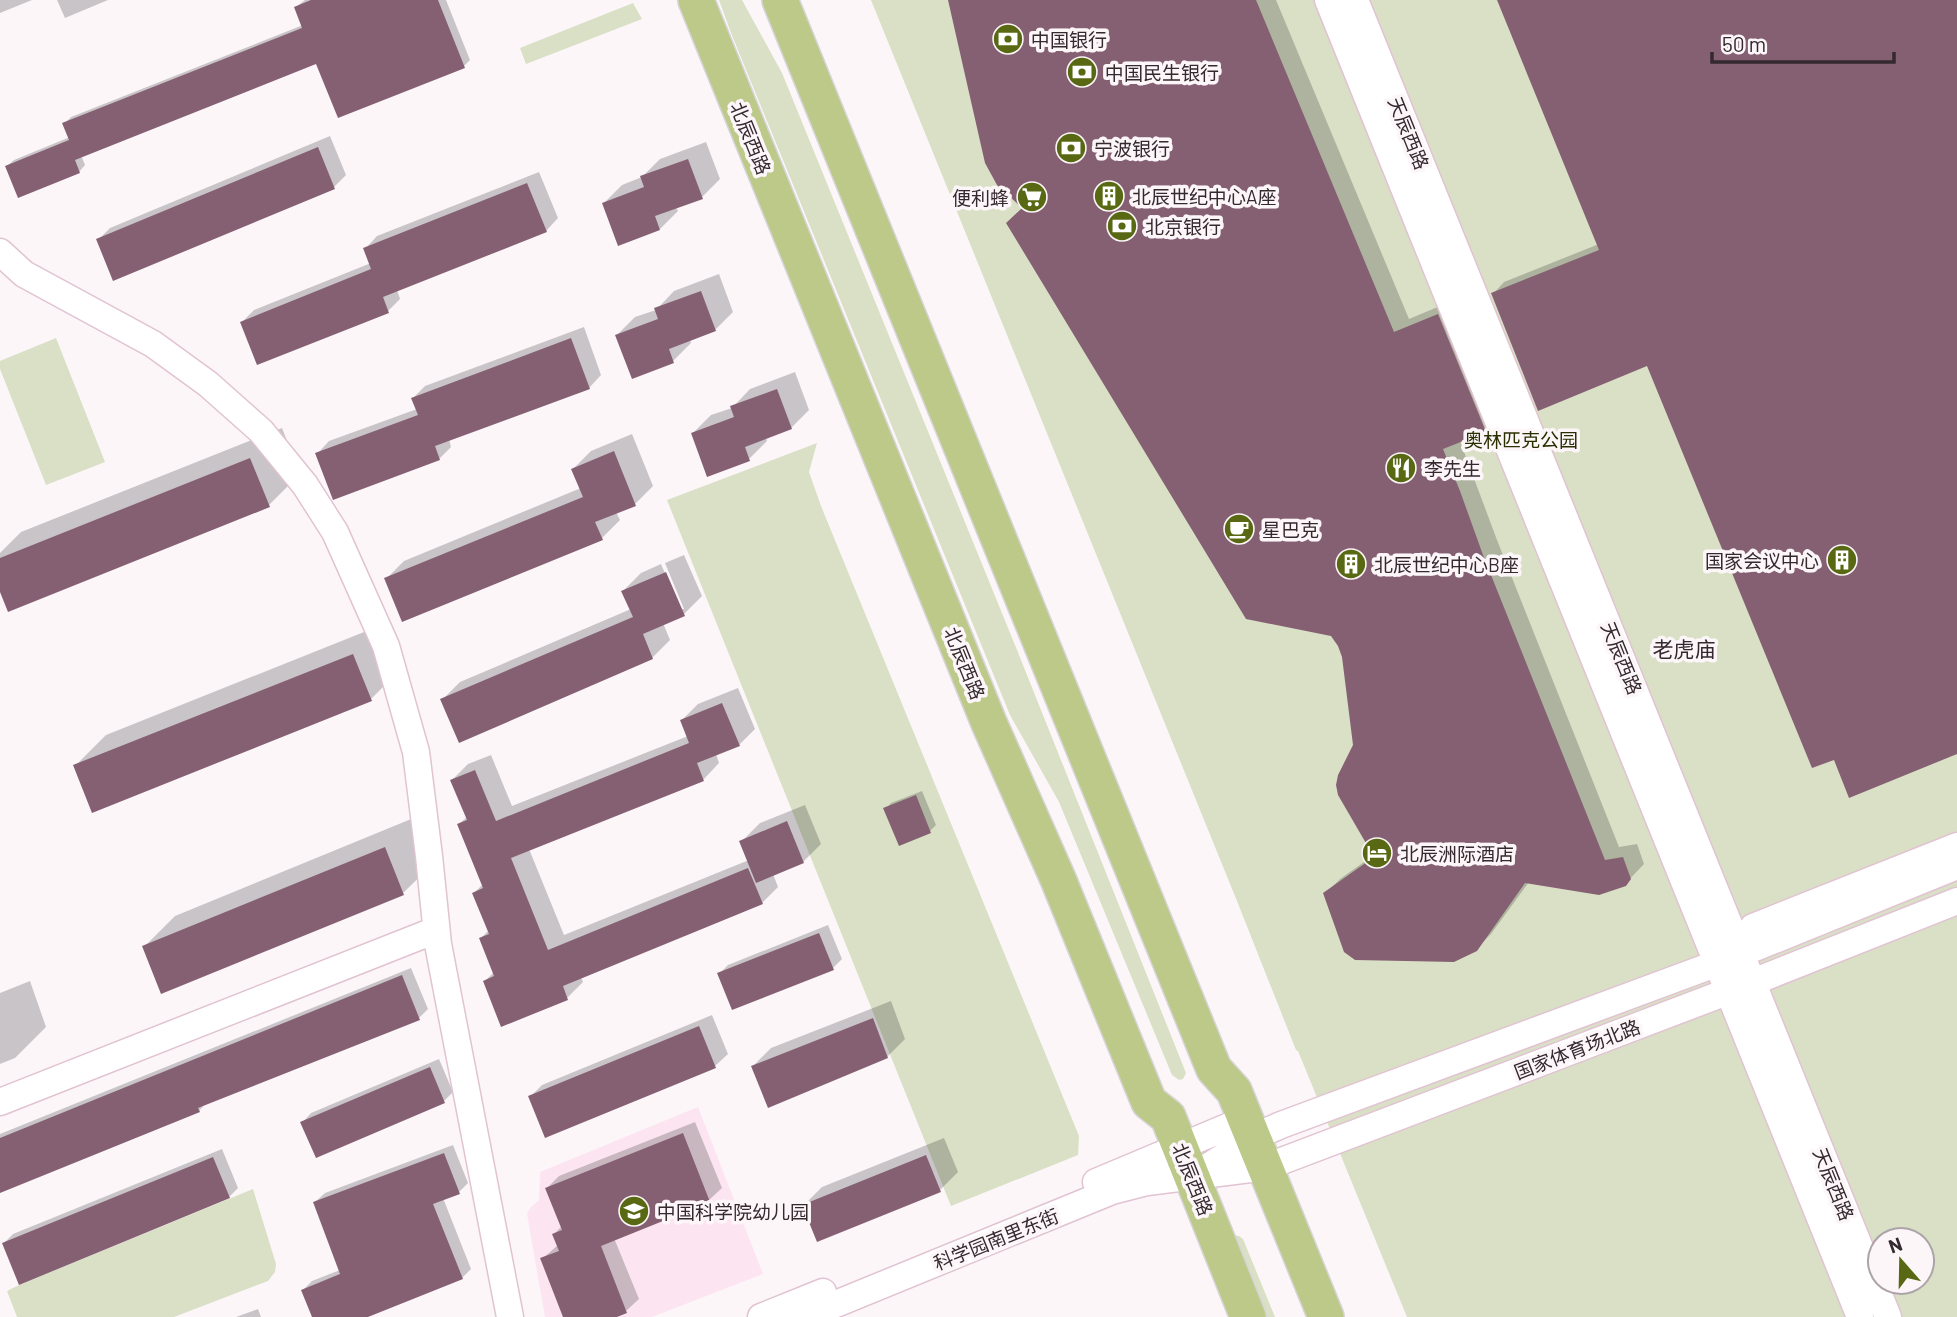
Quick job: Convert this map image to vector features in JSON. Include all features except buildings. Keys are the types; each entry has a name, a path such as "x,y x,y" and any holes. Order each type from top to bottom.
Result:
{"main road":[{"name":"北辰西路","path":"696,0 989,723 1058,879 1149,1102 1168,1117 1248,1317"},
{"path":"780,0 1214,1069 1234,1091 1326,1317"}],"street":[{"name":"天辰西路","path":"1328,0 1730,959"},
{"name":"天辰西路","path":"1355,0 1741,987 1860,1317"},
{"path":"0,253 24,274 153,344 208,384 261,431 305,485 335,532 386,646 416,752 436,930 510,1317"},
{"path":"1730,959 1753,927 1957,846"},
{"name":"国家体育场北路","path":"1257,1144 1305,1116 1730,959 1957,866"},
{"name":"国家体育场北路","path":"1186,1161 1257,1144 1741,987 1957,901"},
{"path":"0,1102 436,930"},
{"name":"天辰西路","path":"1741,987 1888,1317"},
{"path":"761,1317 1090,1184 1257,1144"},
{"path":"847,1317 1186,1161"},
{"name":"科学园南里东街","path":"804,1317 1112,1191 1147,1182 1186,1161"}],"shaded area":[{"name":"中国科学院幼儿园","path":"698,1107 763,1274 652,1317 545,1317 527,1214 539,1200 540,1172"}],"green space":[{"path":"719,0 742,0 782,73 1186,1073 1183,1079 1179,1080 1172,1075 1059,802 1010,715"},
{"name":"奥林匹克公园","path":"871,0 1957,0 1957,1317 1407,1317 1296,1050"},
{"path":"633,3 642,19 526,64 520,48"},
{"path":"56,338 105,462 46,485 0,369 0,361"},
{"path":"817,443 809,472 821,506 1079,1136 1078,1155 951,1206 667,500"},
{"path":"253,1189 276,1264 275,1272 268,1281 174,1317 17,1317 7,1291"},
{"path":"1233,1235 1243,1239 1275,1317 1256,1317"}],"place":[{"name":"中国银行","path":"1008,39"},
{"name":"中国民生银行","path":"1082,72"},
{"name":"宁波银行","path":"1071,148"},
{"name":"北辰世纪中心A座","path":"1109,196"},
{"name":"便利蜂","path":"1032,197"},
{"name":"北京银行","path":"1122,226"},
{"name":"李先生","path":"1401,468"},
{"name":"星巴克","path":"1239,529"},
{"name":"国家会议中心","path":"1842,560"},
{"name":"北辰世纪中心B座","path":"1351,564"},
{"name":"北辰洲际酒店","path":"1377,853"},
{"name":"中国科学院幼儿园","path":"634,1211"}],"district":[{"name":"老虎庙","path":"1684,648"}]}
